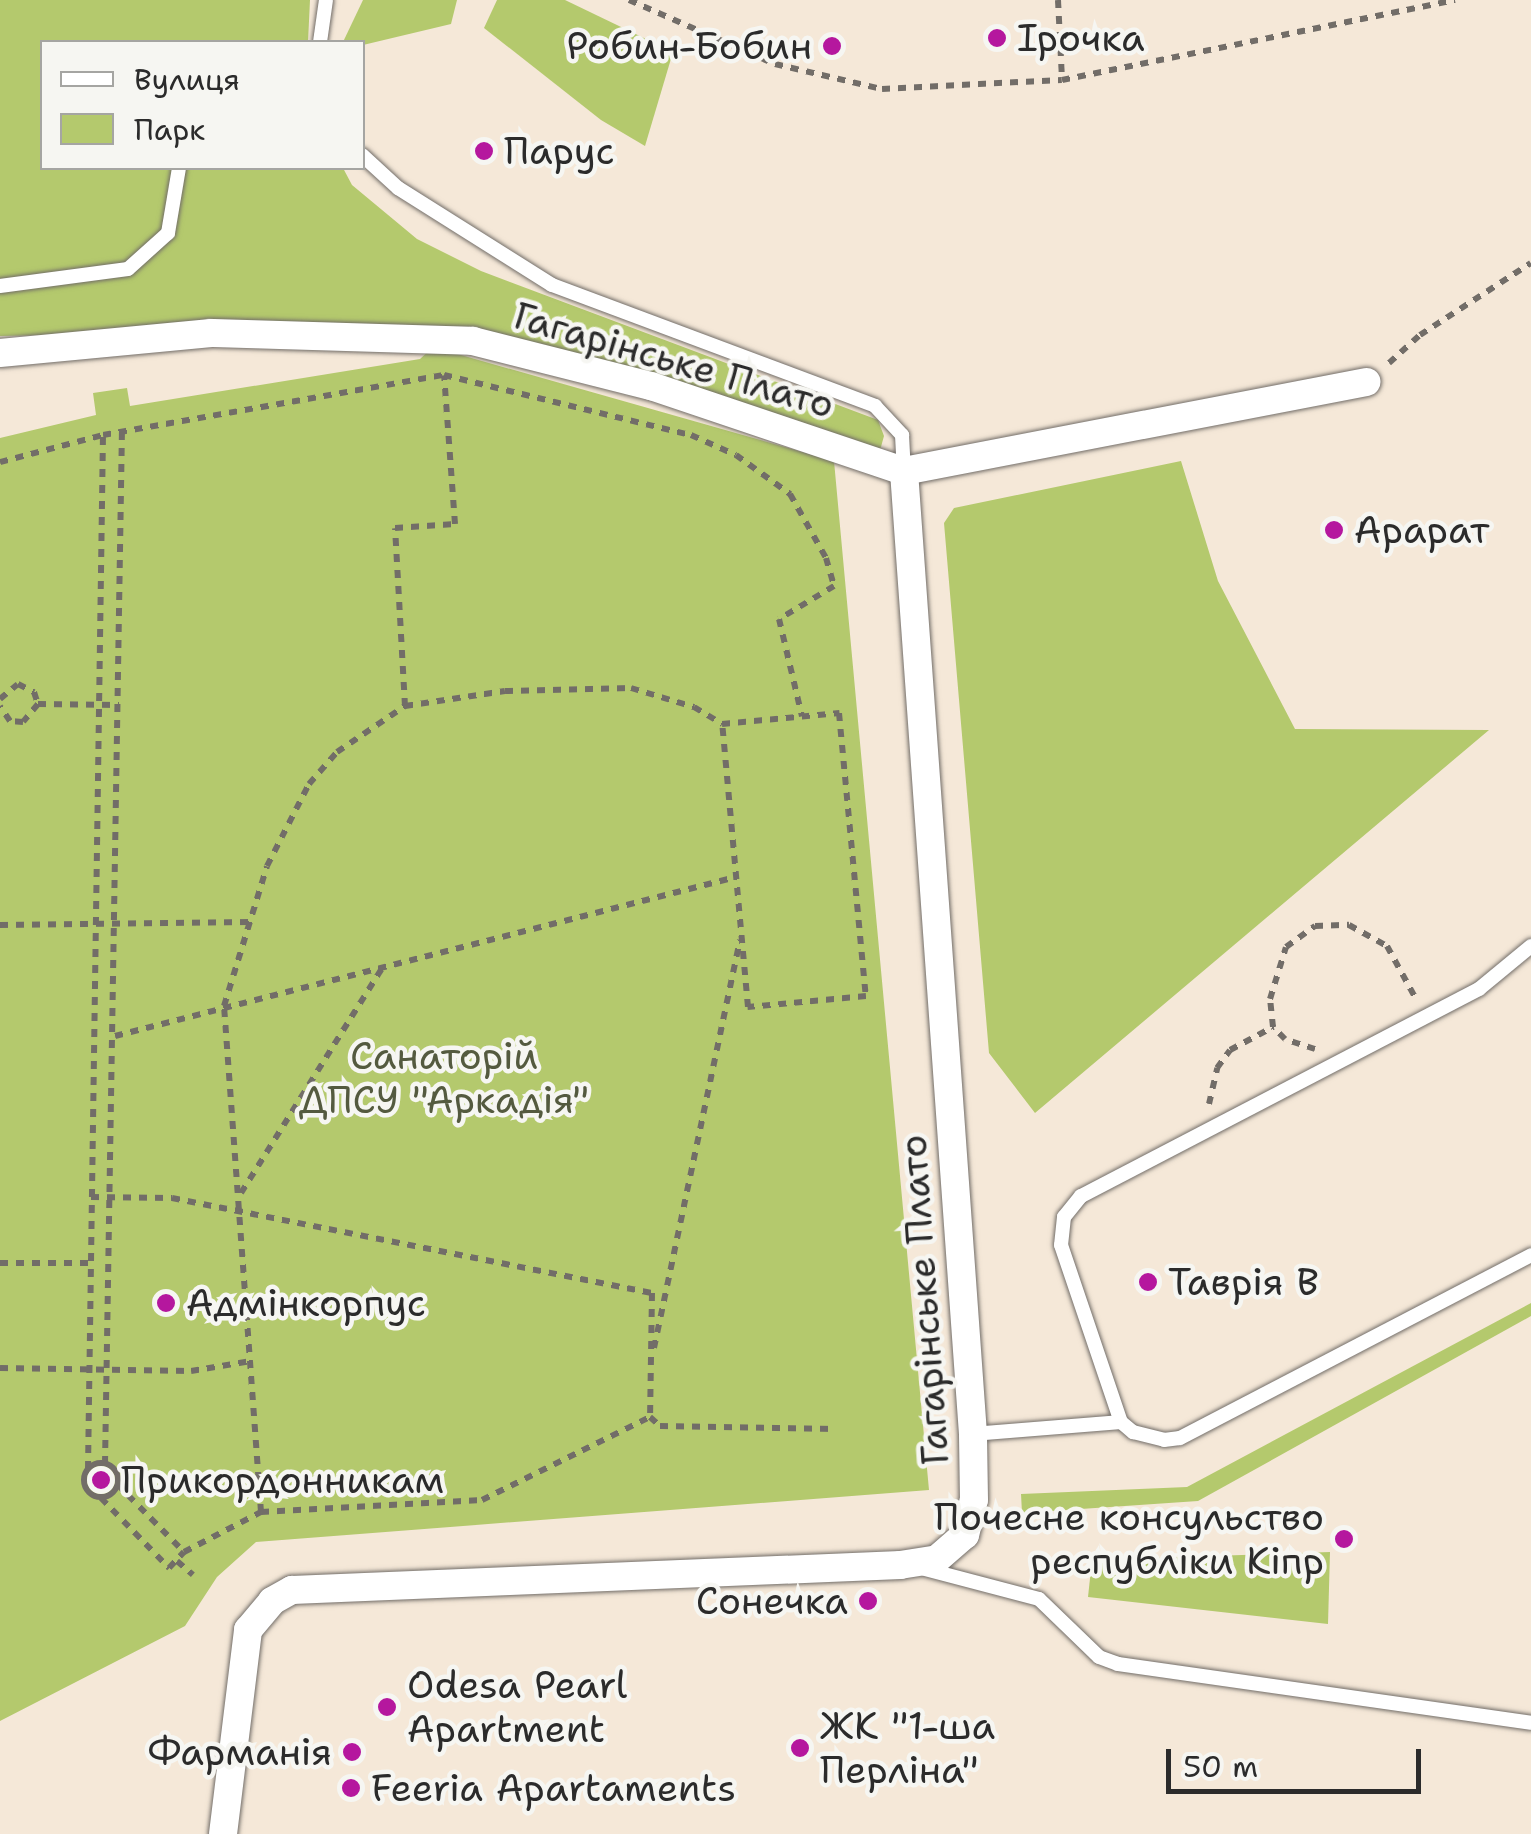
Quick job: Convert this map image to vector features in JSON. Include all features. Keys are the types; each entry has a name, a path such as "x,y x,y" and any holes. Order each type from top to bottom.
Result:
{"street":[{"name":"Гагарінське Плато","path":"0,353 210,333 472,341 651,386 904,471 1368,382"},
{"name":"Гагарінське Плато","path":"223,1834 248,1630 272,1602 292,1590 900,1565 937,1559 965,1535 974,1500 972,1434 904,471"}],"lane":[{"path":"320,40 326,0"},
{"path":"365,158 398,188 552,285 876,406 902,434 904,471"},
{"path":"0,286 128,269 168,233 178,170"},
{"path":"1531,946 1502,976 1082,1196 1064,1217 1065,1259 1121,1422 1145,1438 1180,1438 1531,1255"},
{"path":"972,1434 1121,1422"},
{"path":"900,1565 975,1577 1039,1599 1090,1650 1118,1664 1531,1723"}],"path":[{"path":"629,0 775,64 882,89 1062,80 1455,0"},
{"path":"1058,0 1062,80"},
{"path":"1368,382 1420,335 1531,263"},
{"path":"405,706 395,528 455,524 444,376"},
{"path":"0,462 103,435 444,376 691,435 736,454 790,494 812,527 834,586 779,619 802,716"},
{"path":"105,1464 118,923 122,432"},
{"path":"103,435 86,1489 102,1498 170,1568 184,1552 260,1512 482,1500 650,1417"},
{"path":"18,684 34,692 38,704 33,716 16,722 0,702 18,684"},
{"path":"260,1512 224,1006 272,854 308,784 336,752 405,706 602,685 662,695 722,724 839,713 866,996 748,1007 722,724"},
{"path":"38,704 119,704"},
{"path":"116,1036 736,877"},
{"path":"0,925 250,922"},
{"path":"1273,1027 1271,981 1286,947 1331,922 1387,946 1425,1018"},
{"path":"651,1363 742,934"},
{"path":"240,1194 384,966"},
{"path":"1273,1027 1299,1044 1348,1057"},
{"path":"1214,1130 1209,1104 1217,1068 1245,1039 1273,1027"},
{"path":"91,1197 172,1198 652,1292 650,1417 660,1426 836,1429"},
{"path":"0,1263 90,1263"},
{"path":"0,1368 191,1371 251,1361"},
{"path":"88,1468 105,1464 116,1471 117,1484 184,1552"},
{"path":"102,1498 117,1484"},
{"path":"177,1561 193,1575"}],"green space":[{"path":"0,0 310,0 308,40 40,40 40,170 344,170 352,185 417,239 481,271 878,420 884,436 879,454 476,328 0,336"},
{"path":"363,0 457,0 451,24 365,45 365,40 344,40"},
{"path":"497,0 565,0 673,52 645,146 601,120 484,28"},
{"name":"Санаторій ДПСУ \"Аркадія\"","path":"433,347 834,461 929,1490 256,1542 217,1577 185,1626 0,1721 0,438 96,415 93,393 127,388 130,406 420,359"},
{"path":"1181,461 1218,581 1295,729 1489,730 1035,1113 989,1053 944,523 954,508"},
{"path":"1531,1303 1531,1316 1198,1501 1022,1513 1021,1494 1187,1487"},
{"path":"1330,1552 1328,1624 1088,1597 1092,1560"}],"place":[{"name":"Ірочка","path":"997,38"},
{"name":"Робин-Бобин","path":"832,46"},
{"name":"Парус","path":"484,151"},
{"name":"Арарат","path":"1334,530"},
{"name":"Таврія В","path":"1148,1282"},
{"name":"Адмінкорпус","path":"166,1303"},
{"name":"Прикордонникам","path":"101,1480"},
{"name":"Почесне консульство республіки Кіпр","path":"1344,1539"},
{"name":"Сонечка","path":"868,1601"},
{"name":"Odesa Pearl Apartment","path":"387,1707"},
{"name":"ЖК \"1-ша Перліна\"","path":"800,1748"},
{"name":"Фарманія","path":"352,1752"},
{"name":"Feeria Apartaments","path":"351,1788"}]}
